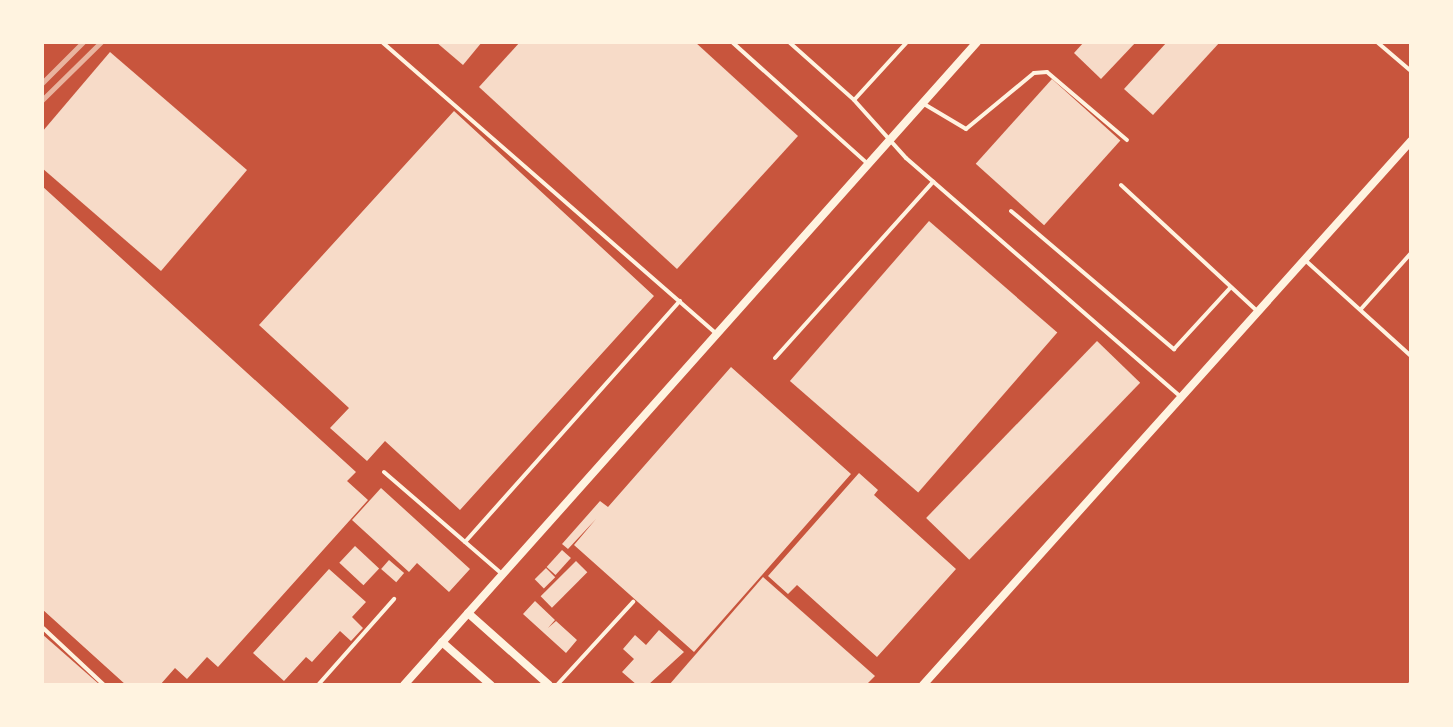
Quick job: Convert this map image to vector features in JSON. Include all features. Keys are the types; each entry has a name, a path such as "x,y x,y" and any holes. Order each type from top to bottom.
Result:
{"street":[{"path":"404,685 977,42"},
{"path":"923,685 1179,395 1411,141"},
{"path":"468,613 549,685"},
{"path":"442,642 491,685"}],"lane":[{"path":"382,42 716,333"},
{"path":"732,42 867,163"},
{"path":"789,42 854,100 888,139 933,182 1179,395"},
{"path":"854,100 907,42"},
{"path":"1377,42 1411,71"},
{"path":"922,103 966,129 1034,73 1047,72 1127,140"},
{"path":"775,358 933,182"},
{"path":"1121,185 1256,310"},
{"path":"1011,211 1174,349 1230,288"},
{"path":"1361,309 1411,253"},
{"path":"1304,259 1411,356"},
{"path":"465,542 680,301"},
{"path":"384,472 502,574"},
{"path":"318,685 394,599"},
{"path":"557,685 633,602"},
{"path":"42,627 104,685"}],"building":[{"path":"436,42 482,42 463,65"},
{"path":"520,42 695,42 798,136 677,269 479,87"},
{"path":"1084,42 1136,42 1101,79 1074,53"},
{"path":"1167,42 1220,42 1153,115 1124,89"},
{"path":"110,52 247,170 161,271 42,168 42,132"},
{"path":"1052,79 1120,141 1044,225 976,164"},
{"path":"454,111 654,296 460,510 385,441 367,461 330,428 349,408 259,325"},
{"path":"42,186 356,472 347,481 368,500 218,667 207,657 187,679 175,668 160,685 126,685 42,609"},
{"path":"929,221 1057,333 918,493 790,381"},
{"path":"1097,341 1140,383 969,560 926,518"},
{"path":"731,367 851,474 694,652 574,545 596,519 568,549 562,544 600,501 608,507"},
{"path":"859,473 878,490 874,495 956,569 877,657 797,585 788,594 768,576"},
{"path":"381,488 470,569 449,592 417,563 409,572 352,520"},
{"path":"355,546 379,569 363,585 339,563"},
{"path":"562,550 571,558 556,575 547,567"},
{"path":"389,560 404,573 396,582 381,569"},
{"path":"576,561 587,572 552,608 541,596"},
{"path":"546,568 555,577 544,589 535,579"},
{"path":"329,569 366,602 352,617 363,628 351,641 340,631 312,662 306,657 284,681 253,653"},
{"path":"763,577 875,676 866,685 669,685"},
{"path":"535,601 555,620 548,628 556,621 577,640 566,653 523,614"},
{"path":"659,630 684,652 648,685 637,685 622,672 634,659 623,649 635,635 646,645"},
{"path":"42,634 100,685 42,685"}],"railway":[{"path":"42,83 83,42"},
{"path":"42,100 101,42"}]}
